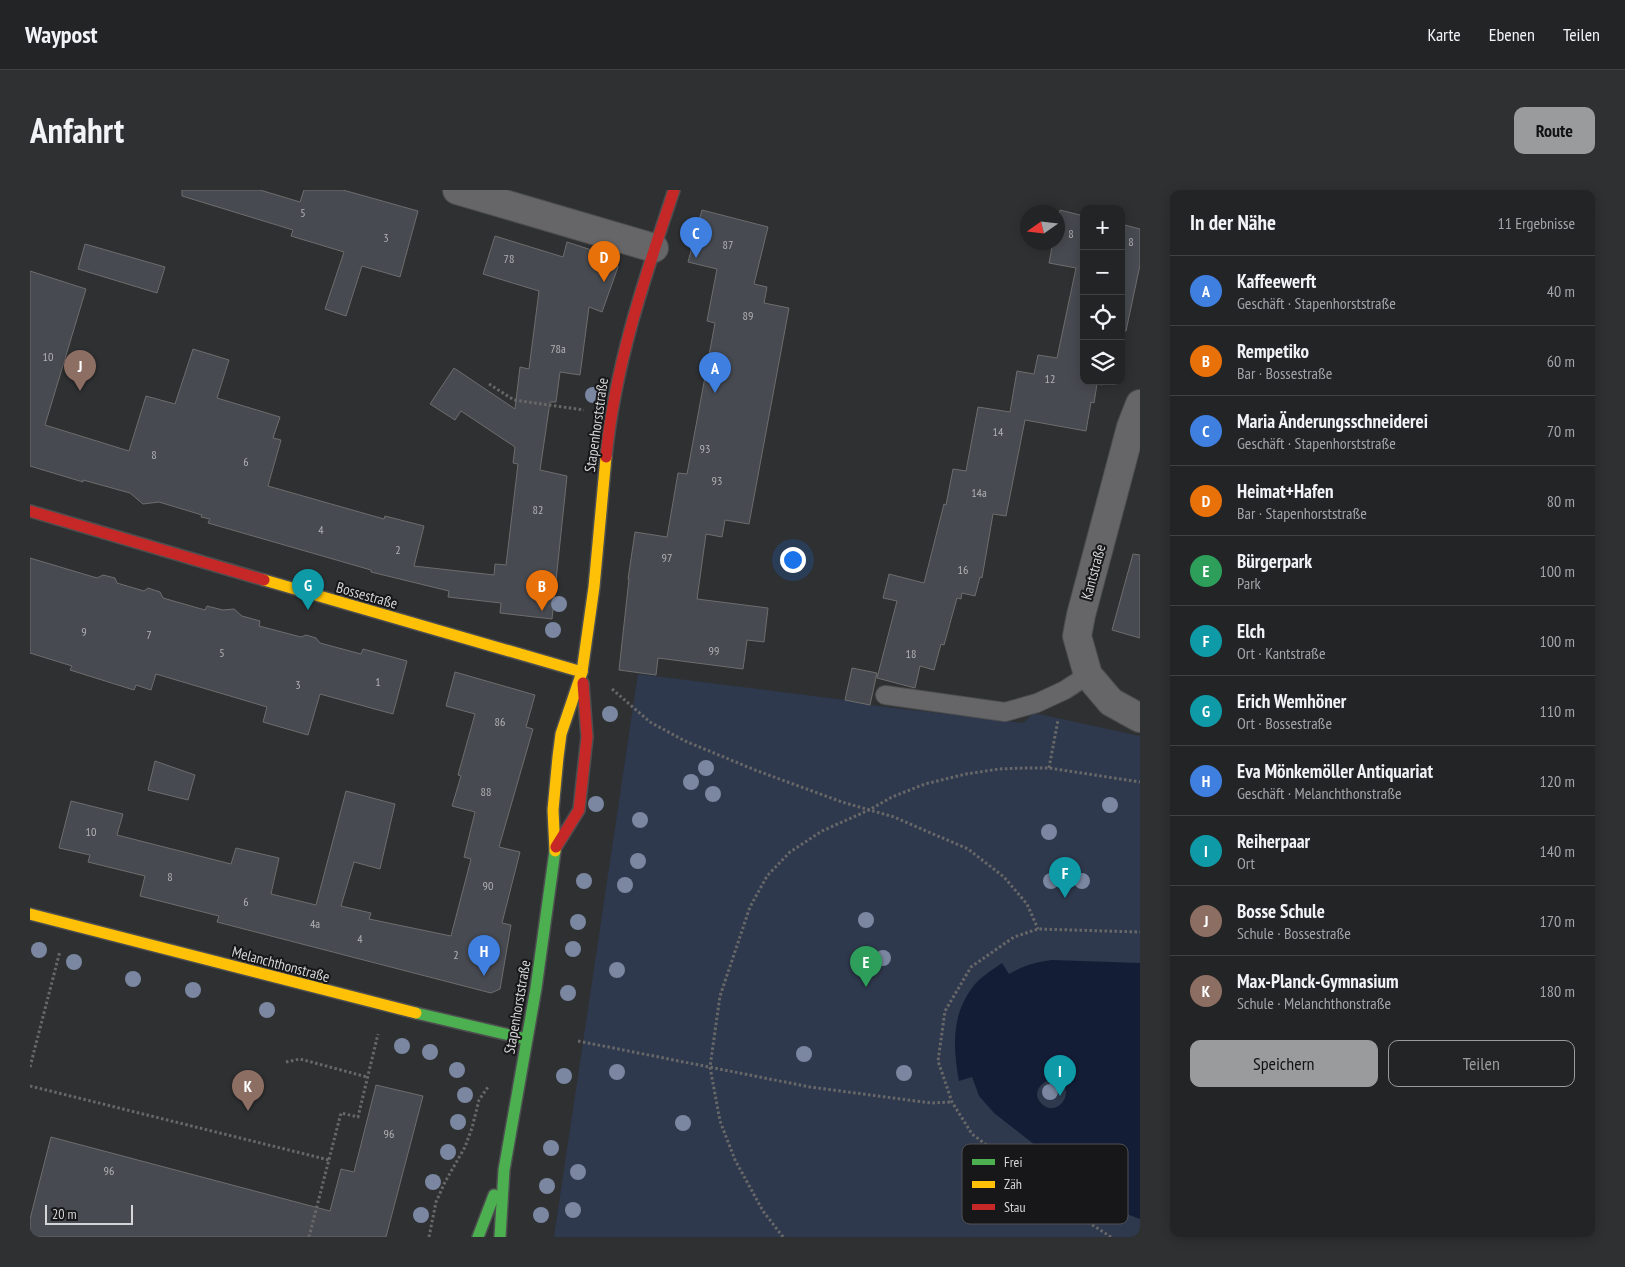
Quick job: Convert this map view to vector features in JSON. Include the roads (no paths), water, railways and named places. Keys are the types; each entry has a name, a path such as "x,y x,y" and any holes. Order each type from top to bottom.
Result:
{"main road":[{"name":"Stapenhorststraße","path":"500,1237 504,1170 536,988 556,847 553,810 561,734 582,672 591,612 604,478 618,376 629,328 674,190"},
{"name":"Bossestraße","path":"30,511 432,630 582,672"},
{"name":"Stapenhorststraße","path":"556,847 578,810 587,737 582,672"},
{"name":"Melanchthonstraße","path":"30,914 385,1006 526,1039"},
{"name":"Stapenhorststraße","path":"478,1237 504,1170"}],"street":[{"path":"457,190 654,248"},
{"name":"Kantstraße","path":"1140,404 1131,427 1077,636 1088,675 1111,702 1140,718"}],"lane":[{"path":"886,695 1005,712 1037,703 1065,690 1088,675"}],"place":[{"name":"Maria Änderungsschneiderei","path":"696,258"},
{"name":"Heimat+Hafen","path":"604,282"},
{"name":"Bosse Schule","path":"80,391"},
{"name":"Kaffeewerft","path":"715,393"},
{"name":"Erich Wemhöner","path":"308,610"},
{"name":"Rempetiko","path":"542,611"},
{"name":"Elch","path":"1065,898"},
{"name":"Eva Mönkemöller Antiquariat","path":"484,976"},
{"name":"Bürgerpark","path":"866,987"},
{"name":"Reiherpaar","path":"1060,1096"},
{"name":"Max-Planck-Gymnasium","path":"248,1111"}]}
